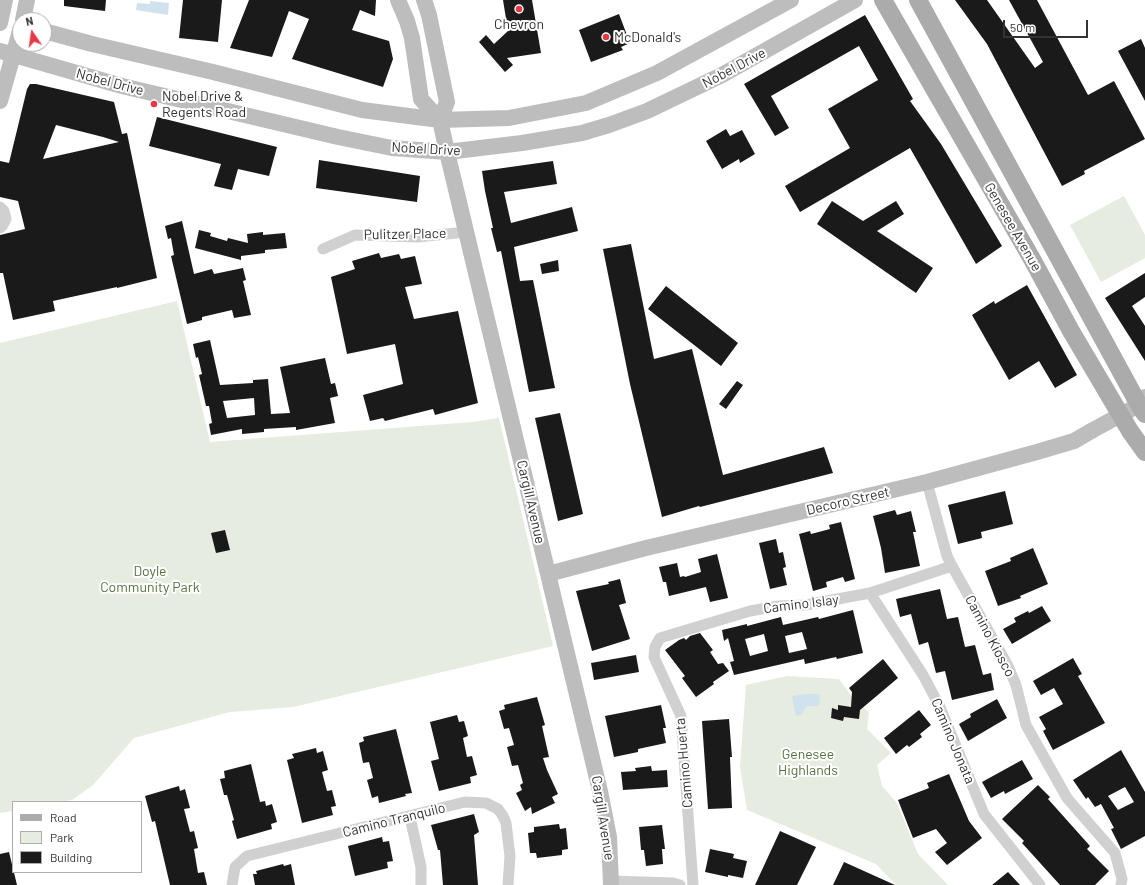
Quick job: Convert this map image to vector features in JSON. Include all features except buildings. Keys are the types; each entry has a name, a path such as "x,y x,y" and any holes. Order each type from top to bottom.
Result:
{"main road":[{"path":"5,0 0,22 12,24"},
{"path":"25,12 27,0"},
{"path":"398,0 412,38 421,99 440,120 448,102 432,26 424,0"},
{"name":"Nobel Drive","path":"52,33 362,110 440,120 509,118 586,103 657,73 791,0"},
{"name":"Nobel Drive","path":"7,53 122,86 338,137 392,148 447,152 522,143 582,133 609,125 646,111 722,75 855,0"},
{"name":"Genesee Avenue","path":"883,0 1032,259 1070,331 1120,414 1145,452"},
{"name":"Genesee Avenue","path":"918,0 1144,405"},
{"path":"0,101 7,53"},
{"name":"Cargill Avenue","path":"440,120 600,791 608,837 611,883"},
{"name":"Decoro Street","path":"548,574 646,548 927,482 1037,452 1074,440 1120,414 1144,405"}],"street":[{"path":"0,207 4,211 6,219 0,228"},
{"name":"Pulitzer Place","path":"323,249 355,235 418,237 466,232"},
{"name":"Camino Kiosco","path":"927,482 947,556 1008,666 1016,685 1026,724 1067,798 1116,853 1122,879 1121,885"},
{"name":"Camino Islay","path":"656,647 660,638 750,611 779,606 805,606 870,593 952,566"},
{"name":"Camino Jonata","path":"870,593 923,675 940,707 984,814 1040,885"},
{"name":"Camino Huerta","path":"656,647 654,657 681,716 694,885"},
{"name":"Camino Tranquilo","path":"232,885 235,867 247,856 410,817 465,802 486,803 498,809 503,816 506,823 510,856 508,885"},
{"path":"410,817 421,867 421,885"},
{"path":"611,883 673,883 680,885"}],"green space":[{"path":"1124,196 1145,235 1145,258 1101,282 1070,225"},
{"name":"Doyle Community Park","path":"177,301 210,442 472,422 499,418 553,646 293,707 230,712 134,738 93,785 72,800 12,801 12,811 0,813 0,343"},
{"name":"Genesee Highlands","path":"787,676 839,679 855,701 869,712 867,729 891,753 877,765 882,786 897,803 918,854 948,885 896,885 876,864 747,810 740,767 746,685"}],"water":[{"path":"150,1 169,3 168,15 136,10 137,3 150,4"},
{"path":"820,694 819,706 807,706 803,714 796,716 792,696"}],"place":[{"name":"Chevron","path":"519,9"},
{"name":"McDonald's","path":"606,37"},
{"name":"Nobel Drive & Regents Road","path":"154,104"}]}
